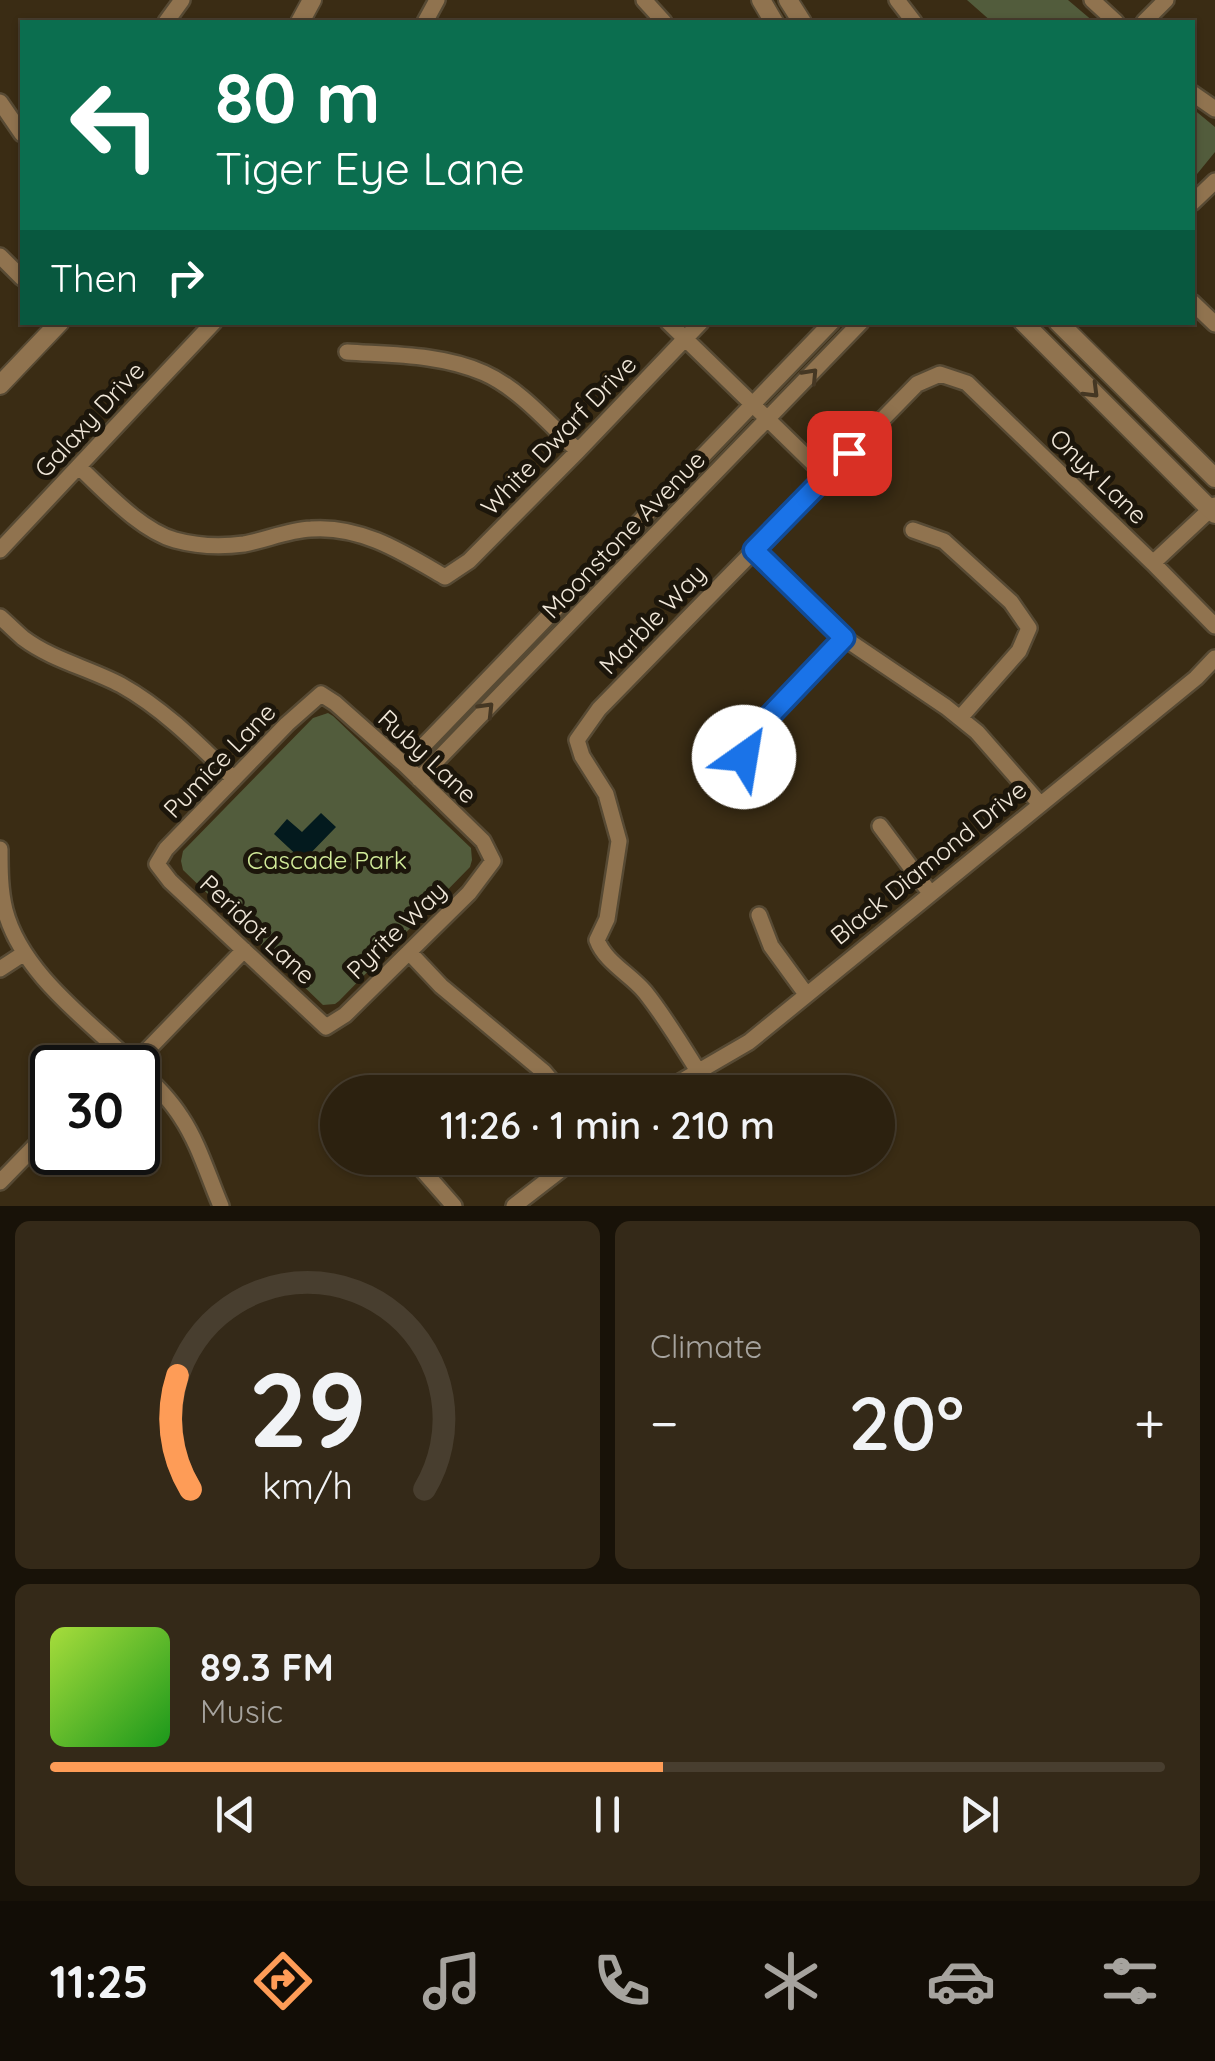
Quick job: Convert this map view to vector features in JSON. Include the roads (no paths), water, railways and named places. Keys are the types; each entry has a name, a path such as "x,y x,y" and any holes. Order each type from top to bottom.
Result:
{"street":[{"path":"644,0 662,20"},
{"path":"1092,0 1114,20"},
{"path":"1146,20 1166,0"},
{"path":"0,102 20,131"},
{"path":"1195,200 1215,181"},
{"path":"0,256 20,276"},
{"path":"1195,305 1215,324"},
{"path":"0,385 57,325"},
{"name":"Galaxy Drive","path":"0,550 211,325"},
{"path":"671,325 826,476"},
{"name":"White Dwarf Drive","path":"79,467 138,520 172,540 212,546 242,544 310,529 338,530 371,537 445,577 469,561 698,325"},
{"name":"Moonstone Avenue","path":"405,766 829,325"},
{"name":"Moonstone Avenue","path":"420,779 858,325"},
{"path":"1026,325 1213,510 1153,562"},
{"path":"1061,325 1215,478"},
{"path":"347,352 441,359 485,373 513,391 578,451"},
{"name":"Marble Way","path":"698,1071 642,987 602,952 597,940 607,918 619,841 606,794 582,756 577,740 599,709 917,384 940,374"},
{"name":"Onyx Lane","path":"940,374 967,382 1215,626"},
{"path":"913,530 944,540 1011,602 1028,628 1019,651 960,718"},
{"path":"754,550 844,638 976,732 1040,804"},
{"path":"0,617 25,639 152,705 234,779"},
{"path":"744,757 759,727 844,638"},
{"name":"Black Diamond Drive","path":"691,1075 749,1042 1196,678 1215,658"},
{"name":"Ruby Lane","path":"320,694 420,779 482,841 493,861"},
{"name":"Pumice Lane","path":"157,864 166,849 320,694"},
{"path":"880,826 930,893"},
{"path":"0,848 5,912 23,954 112,1045"},
{"name":"Pyrite Way","path":"326,1027 345,1015 469,893 493,861"},
{"name":"Peridot Lane","path":"157,864 326,1027"},
{"path":"759,915 771,946 806,994"},
{"path":"155,1045 244,950"},
{"path":"409,952 441,986 547,1075"},
{"path":"0,969 23,954"},
{"path":"160,1090 181,1116 197,1146 221,1206"},
{"path":"0,1182 30,1151"},
{"path":"427,1175 454,1206"},
{"path":"514,1206 554,1175"}],"water":[{"path":"321,813 336,827 303,861 274,834 287,819 302,832"}],"park label":[{"name":"Cascade Park","path":"327,859"}]}
